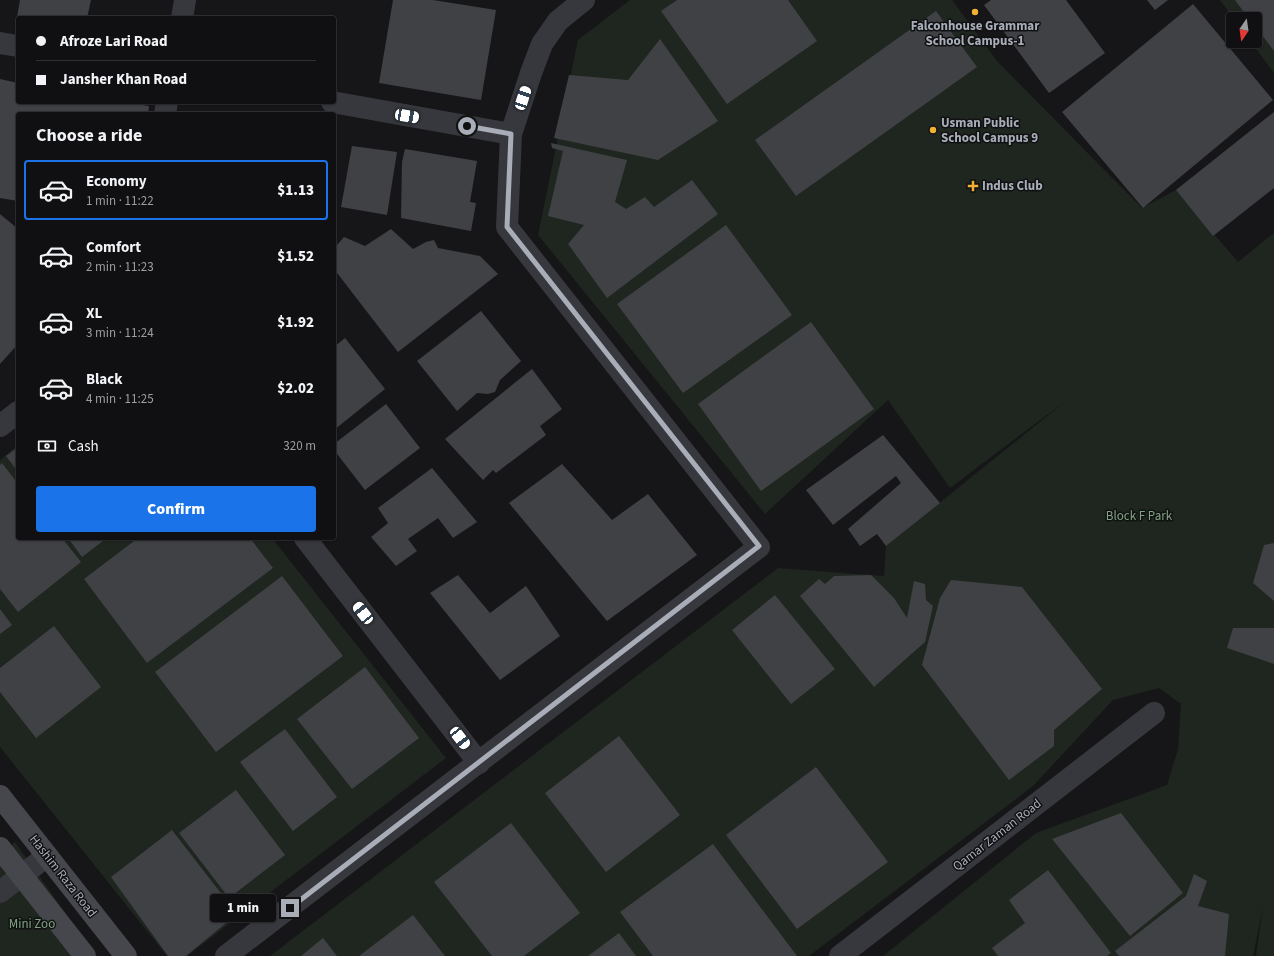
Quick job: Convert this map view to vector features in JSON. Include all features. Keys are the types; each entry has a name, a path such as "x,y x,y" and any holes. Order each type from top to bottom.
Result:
{"street":[{"path":"182,16 185,0"},
{"path":"226,956 479,763 759,546 507,227 511,134 542,44 558,21 584,0"},
{"path":"0,43 16,46"},
{"path":"336,103 511,134"},
{"path":"0,426 16,414"},
{"path":"307,540 479,763"},
{"name":"Qamar Zaman Road","path":"840,956 1154,713"},
{"name":"Hashim Raza Road","path":"0,796 126,956"},
{"path":"0,848 85,956"},
{"path":"0,892 47,856"}],"green space":[{"name":"Block F Park","path":"630,0 952,0 997,61 1142,208 1176,190 1238,262 1274,233 1274,956 1256,956 1263,907 1253,956 883,956 1036,833 1167,785 1178,749 1181,704 1159,688 1113,700 1033,786 809,956 270,956 778,568 884,576 886,546 1067,400 950,488 888,400 765,514 538,235 578,40"},
{"path":"1220,0 1274,0 1274,73 1255,48 1262,48 1262,12 1229,12"},
{"path":"16,447 16,540 274,540 446,758 187,956 167,956 0,747 0,460"},
{"name":"Mini Zoo","path":"15,842 96,956 0,956 0,848 3,852"}],"building":[{"path":"20,0 91,0 87,16 17,16"},
{"path":"393,0 433,0 496,10 481,100 379,83"},
{"path":"677,0 788,0 817,41 727,104 661,11"},
{"path":"991,0 1066,0 1105,53 1049,93 984,5"},
{"path":"1147,0 1168,0 1155,10"},
{"path":"1235,0 1274,0 1274,51 1262,35 1262,12 1244,12"},
{"path":"1193,4 1226,44 1226,48 1230,48 1273,100 1143,208 1062,112"},
{"path":"936,11 977,67 796,196 755,140"},
{"path":"660,39 718,121 658,160 554,138 569,75 628,80"},
{"path":"0,79 16,83 16,104 136,104 149,106 148,112 16,112 16,201 0,198"},
{"path":"1274,112 1274,188 1213,236 1176,190"},
{"path":"551,143 627,160 615,202 626,209 645,197 654,207 692,180 718,214 607,298 568,244 584,225 548,216 563,151 552,148"},
{"path":"352,146 397,152 387,215 341,207"},
{"path":"405,149 477,161 470,202 476,203 471,231 401,218 402,162"},
{"path":"0,214 16,227 16,346 0,364"},
{"path":"726,225 792,315 683,393 617,304"},
{"path":"391,229 413,249 426,242 434,240 438,248 480,256 498,274 398,352 336,272 337,245 344,237 365,246"},
{"path":"481,311 521,361 500,380 495,392 488,394 477,393 457,411 417,361"},
{"path":"811,322 874,409 761,491 698,404"},
{"path":"345,338 385,389 336,428 336,345"},
{"path":"532,369 562,409 540,426 546,435 496,473 493,470 483,480 445,439"},
{"path":"386,404 420,448 365,490 336,453 336,442"},
{"path":"883,435 940,503 886,546 877,534 860,546 848,529 901,483 896,476 833,525 806,490"},
{"path":"16,448 16,469 6,456"},
{"path":"2,463 16,481 16,540 64,540 81,562 18,612 0,589 0,465"},
{"path":"562,464 612,520 648,494 697,555 607,621 509,503"},
{"path":"432,468 477,522 453,538 438,518 408,539 417,551 396,566 371,537 388,523 378,508"},
{"path":"69,540 104,540 82,557"},
{"path":"135,540 252,540 273,568 147,663 84,579"},
{"path":"1274,543 1274,601 1253,583 1264,545"},
{"path":"458,575 490,613 526,586 560,636 500,680 430,593"},
{"path":"871,575 894,598 907,618 914,581 925,584 926,600 933,606 925,642 874,687 800,596 819,579 825,584 834,576"},
{"path":"282,576 343,656 216,752 155,672"},
{"path":"951,580 1022,587 1102,689 1054,730 1054,746 1009,780 922,665 940,598"},
{"path":"775,595 835,669 791,704 732,630"},
{"path":"0,609 12,625 0,634"},
{"path":"54,626 101,687 36,738 0,692 0,668"},
{"path":"1233,628 1274,628 1274,664 1227,648"},
{"path":"365,667 419,738 352,789 297,719"},
{"path":"285,729 337,797 293,831 240,762"},
{"path":"619,736 680,815 606,872 545,793"},
{"path":"816,767 888,862 797,929 726,835"},
{"path":"236,790 285,855 229,898 179,833"},
{"path":"1121,813 1183,893 1130,936 1052,839"},
{"path":"511,823 580,913 524,956 492,956 434,882"},
{"path":"172,830 237,914 186,956 168,956 111,877"},
{"path":"713,844 797,956 653,956 620,912"},
{"path":"1048,870 1111,953 1107,956 998,956 992,948 1025,923 1009,900"},
{"path":"1194,874 1207,881 1198,906 1229,914 1225,956 1119,956 1115,951 1186,896"},
{"path":"413,915 445,956 359,956"},
{"path":"619,933 636,956 588,956"},
{"path":"323,938 337,956 301,956"}],"place":[{"name":"Falconhouse Grammar School Campus-1","path":"975,12"},
{"name":"Usman Public School Campus 9","path":"933,130"},
{"name":"Indus Club","path":"973,186"}],"route":[{"path":"290,908 759,546 507,227 511,134 467,126"}]}
